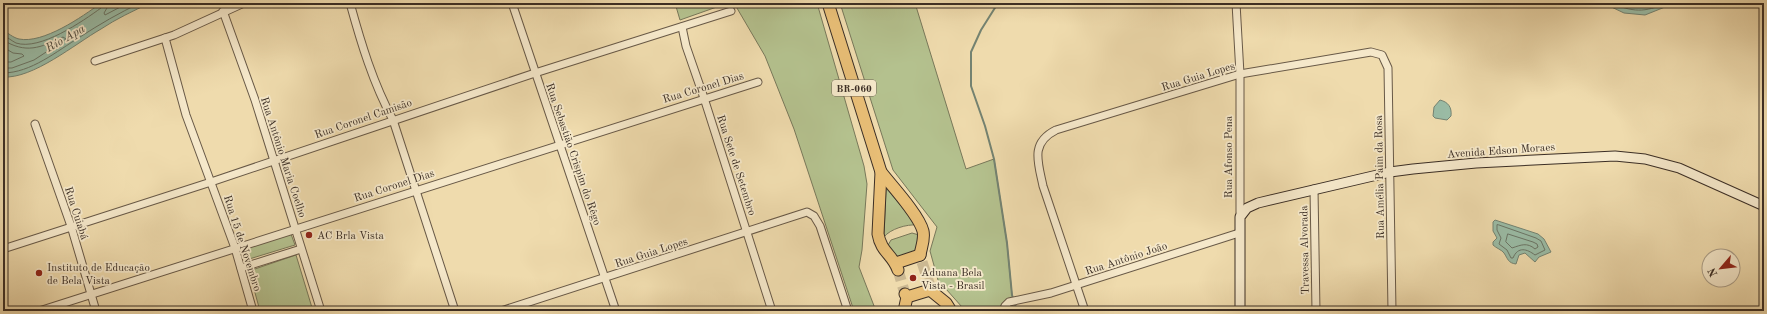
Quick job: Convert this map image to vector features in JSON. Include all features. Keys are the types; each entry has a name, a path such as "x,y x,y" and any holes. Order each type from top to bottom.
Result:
{"main road":[{"name":"BR-060","path":"828,3 880,172 878,234 880,243 884,252 897,266 921,259 923,231 918,220 880,172"},
{"path":"904,311 906,295 930,288 946,303 951,311"}],"street":[{"path":"95,61 165,38 244,3"},
{"path":"350,3 369,66 383,101 393,120 455,311"},
{"name":"Rua Sebastião Crispim do Rêgo","path":"512,3 616,311"},
{"name":"Rua Afonso Pena","path":"1236,3 1240,74 1240,311"},
{"name":"Rua Antônio Maria Coelho","path":"223,11 255,100 321,311"},
{"name":"Rua Coronel Camisão","path":"3,249 211,182 535,72 731,11"},
{"name":"Rua Sete de Setembro","path":"682,27 686,46 772,311"},
{"name":"Rua 15 de Novembro","path":"165,38 186,115 241,268 253,311"},
{"name":"Rua Guia Lopes","path":"1077,285 1044,186 1037,153 1039,145 1046,135 1056,130 1240,74 1371,52"},
{"name":"Rua Amélia Paim da Rosa","path":"1371,52 1382,55 1388,68 1392,311"},
{"name":"Rua Coronel Dias","path":"39,311 295,228 758,82"},
{"name":"Rua Cuiabá","path":"35,124 71,226 96,311"},
{"name":"Avenida Edson Moraes","path":"1240,217 1247,208 1258,203 1390,172 1476,163 1615,156 1645,160 1679,168 1764,206"},
{"name":"Travessa Alvorada","path":"1314,189 1316,311"},
{"name":"Rua Guia Lopes","path":"501,311 807,212 814,216 820,226 848,311"},
{"name":"Rua Antônio João","path":"1003,311 1004,306 1009,302 1039,296 1077,285 1239,232"},
{"path":"241,268 301,249"},
{"path":"1077,285 1085,311"}],"shaded area":[{"path":"675,3 728,3 680,20"},
{"path":"734,3 817,3 864,166 867,184 862,250 859,267 876,311 854,311 794,129 765,56"},
{"path":"840,3 915,3 966,169 994,159 1007,243 1012,295 1017,311 964,311 938,280 930,251 937,227 893,170"},
{"path":"886,188 917,225 908,225 899,228 890,232 884,237"},
{"path":"912,233 919,235 918,254 899,260 887,247 891,240"},
{"path":"291,234 295,245 246,260 242,249"},
{"path":"296,255 313,311 260,311 249,271"}],"water":[{"name":"Río Apa","path":"101,3 150,3 113,22 40,67 15,76 3,77 3,29 15,38 19,39 39,37 73,22"},
{"path":"1603,3 1675,3 1645,15 1624,13"},
{"path":"1440,100 1445,102 1450,108 1451,116 1447,120 1435,118 1433,116 1434,107"},
{"path":"1495,220 1538,234 1544,239 1551,252 1539,257 1535,262 1525,253 1519,255 1516,264 1511,263 1503,252 1493,245 1493,242 1497,238 1493,231 1493,222"}],"waterway":[{"path":"998,3 981,30 971,52 971,86 985,126 994,159 1007,243 1012,295 1017,311"}],"tunnel":[{"path":"922,262 930,286"},
{"path":"898,270 905,294"}],"place":[{"name":"AC Brla Vista","path":"309,235"},
{"name":"Instituto de Educação de Bela Vista","path":"39,273"},
{"name":"Aduana Bela Vista - Brasil","path":"913,278"}]}
